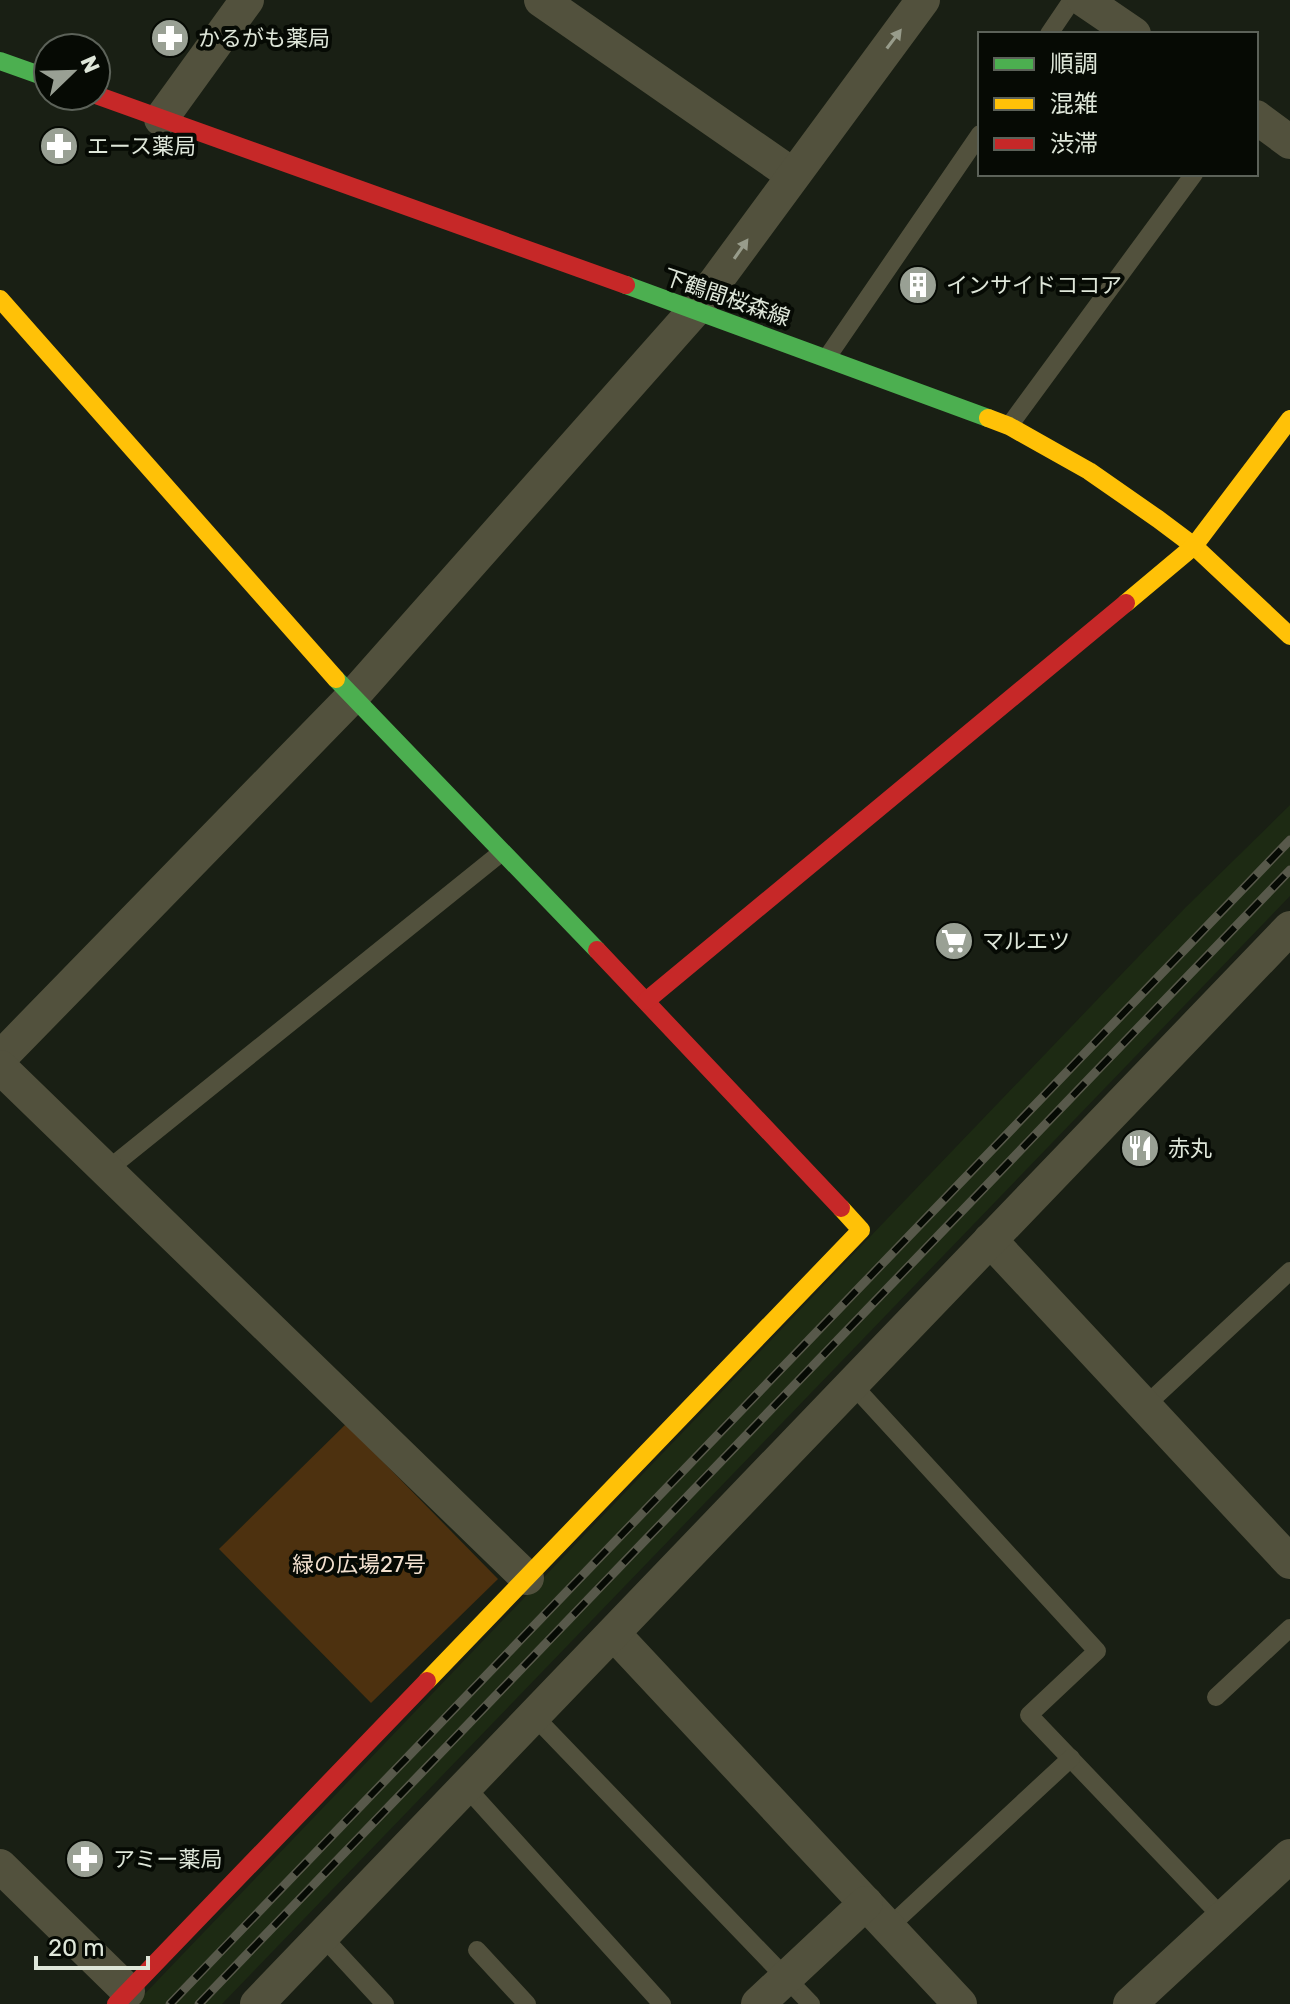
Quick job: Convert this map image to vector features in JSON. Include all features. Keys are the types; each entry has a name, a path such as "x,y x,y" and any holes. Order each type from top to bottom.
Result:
{"street":[{"path":"161,119 247,0"},
{"path":"541,0 793,175"},
{"path":"0,1058 352,697 694,311 923,0"},
{"path":"1085,0 1131,32"},
{"path":"0,61 32,72"},
{"name":"下鶴間桜森線","path":"112,101 828,357 1009,426 1089,471 1194,546 1288,629"},
{"path":"1258,118 1290,142"},
{"path":"0,299 352,697 646,1001 861,1230 122,1998 0,1866"},
{"path":"646,1001 1194,546 1290,419"},
{"path":"257,2004 1290,928"},
{"path":"0,1067 527,1578"},
{"path":"990,1240 1290,1562"},
{"path":"614,1634 960,2004"},
{"path":"1130,2004 1290,1856"},
{"path":"758,2004 787,1978 878,1915"}],"lane":[{"path":"1050,32 1072,0"},
{"path":"828,357 978,137"},
{"path":"1009,426 1193,176"},
{"path":"106,1171 502,852"},
{"path":"1146,1405 1290,1271"},
{"path":"851,1383 1097,1651 1029,1715 1223,1918"},
{"path":"1216,1697 1290,1628"},
{"path":"534,1716 811,2004"},
{"path":"878,1915 1071,1758"},
{"path":"466,1787 662,2004"},
{"path":"323,1937 385,2004"},
{"path":"477,1950 527,2004"}],"shaded area":[{"path":"1290,805 1290,896 222,2004 135,2004 1185,908"}],"green space":[{"name":"緑の広場27号","path":"346,1424 498,1579 371,1703 219,1549"}],"railway":[{"path":"170,2004 1290,840"},
{"path":"199,2004 1290,870"}],"traffic: fast":[{"path":"0,61 32,72"},
{"path":"626,285 988,418"},
{"path":"336,679 597,950"}],"traffic: slow":[{"path":"0,299 336,679"},
{"path":"988,418 1009,426 1089,471 1158,519 1194,546 1290,636"},
{"path":"1126,603 1194,546 1290,419"},
{"path":"427,1681 861,1230 841,1208"}],"traffic: jam":[{"path":"112,101 626,285"},
{"path":"646,1001 1126,603"},
{"path":"597,950 841,1208"},
{"path":"116,2004 427,1681"}],"place":[{"name":"かるがも薬局","path":"170,38"},
{"name":"エース薬局","path":"59,146"},
{"name":"インサイドココア","path":"918,285"},
{"name":"マルエツ","path":"954,941"},
{"name":"赤丸","path":"1140,1148"},
{"name":"アミー薬局","path":"85,1859"}]}
